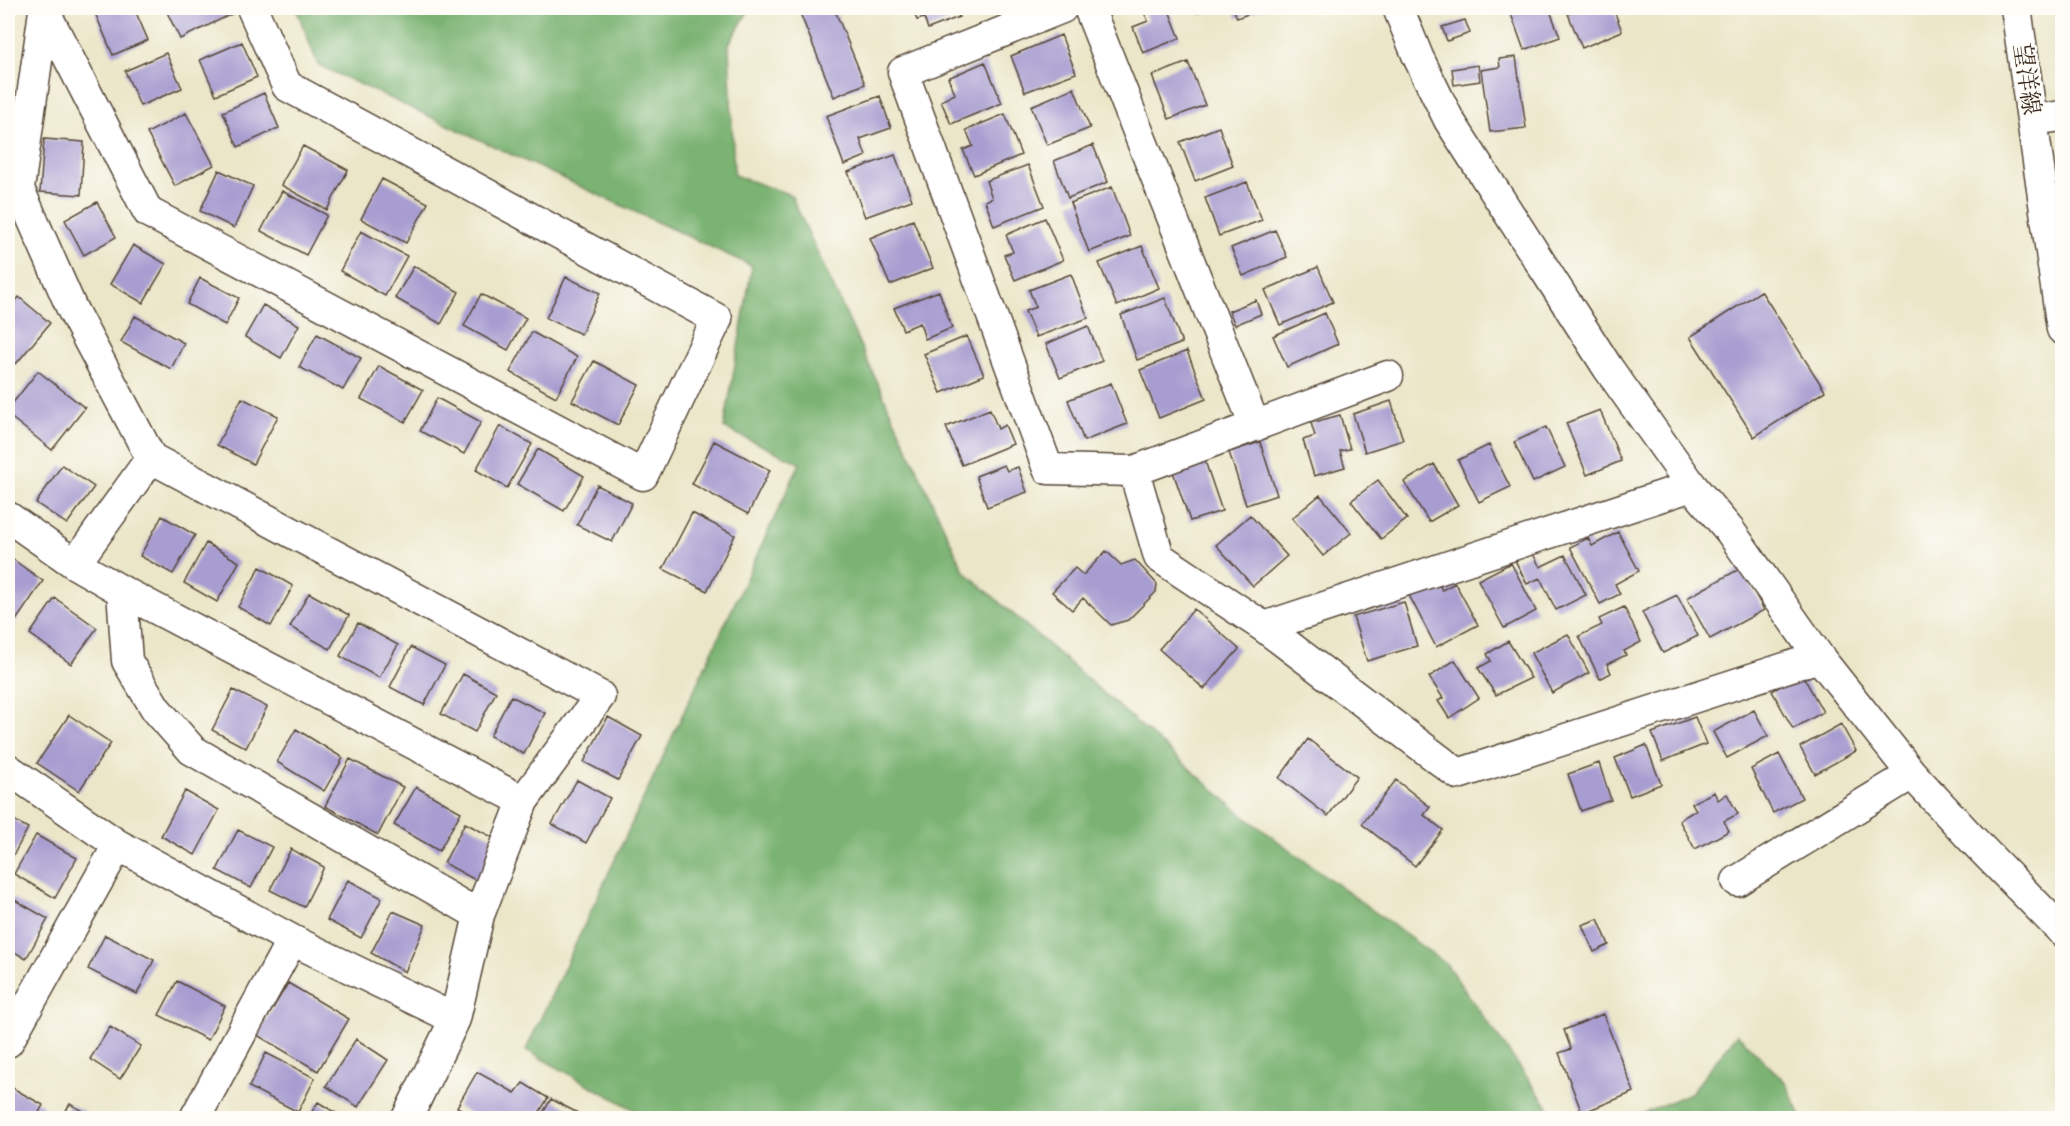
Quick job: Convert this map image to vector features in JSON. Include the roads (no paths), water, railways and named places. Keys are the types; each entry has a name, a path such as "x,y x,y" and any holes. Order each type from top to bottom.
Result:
{"street":[{"path":"44,9 148,212 643,475 717,319 287,86 252,8"},
{"path":"1062,8 903,72 1048,470 1134,471 1388,376"},
{"path":"1089,8 1255,426"},
{"path":"1398,8 1418,57 1449,120 1608,368 1692,486 1730,531 1820,657 1912,774 1971,838 2062,930"},
{"name":"望洋線","path":"2016,8 2062,329"},
{"path":"44,9 19,189 72,309 151,458 600,696 523,801 479,915 454,1019 406,1119"},
{"path":"2033,120 2062,116"},
{"path":"75,564 151,458"},
{"path":"1134,471 1159,557 1264,627 1458,774 1820,657"},
{"path":"1264,627 1692,486"},
{"path":"8,517 75,564 122,591 523,801"},
{"path":"122,591 127,661 156,709 192,750 479,915"},
{"path":"8,769 118,845 292,940 454,1019"},
{"path":"1737,881 1912,774"},
{"path":"8,1042 19,996 118,845"},
{"path":"195,1119 292,940"}]}
